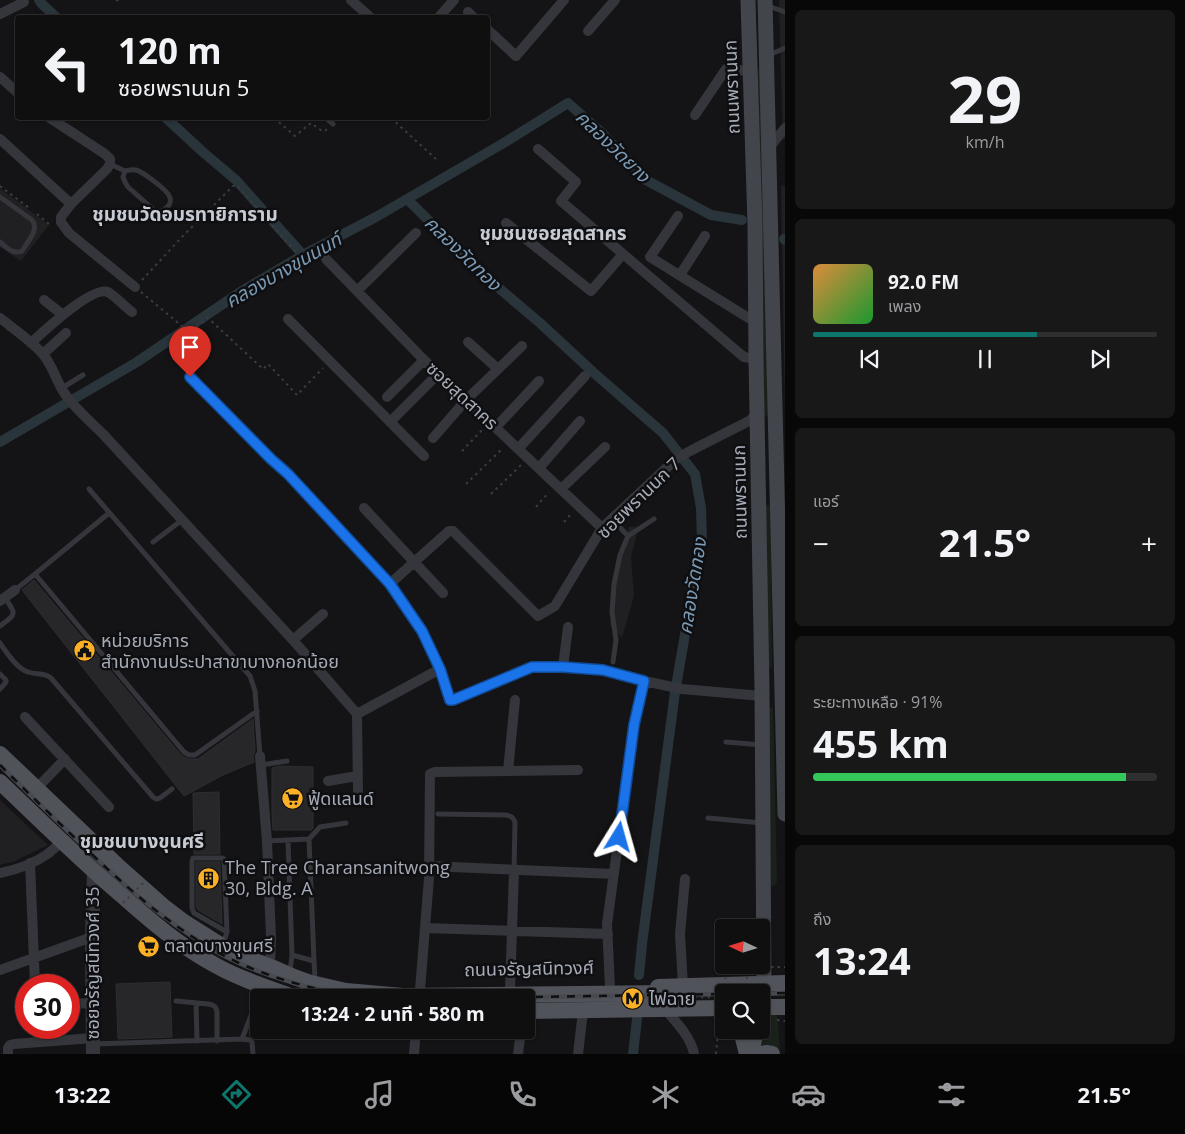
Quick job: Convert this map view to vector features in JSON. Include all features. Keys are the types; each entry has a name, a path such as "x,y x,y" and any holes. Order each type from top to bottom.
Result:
{"main road":[{"name":"ถนนพรานนก","path":"748,0 755,225 764,984"},
{"name":"ถนนพรานนก","path":"765,3 778,404 776,468 779,493 782,588 785,814"},
{"path":"750,76 752,70 760,63 767,73"},
{"path":"757,414 761,420 768,420 778,404"},
{"path":"758,472 763,480 770,482 774,479 776,468"},
{"path":"759,506 763,501 779,493"},
{"name":"ถนนจรัญสนิทวงศ์","path":"0,754 142,888 184,922 224,939 247,958 279,969 315,978 372,988 396,989"},
{"path":"0,782 94,872 150,920 209,962 272,989"},
{"name":"ถนนจรัญสนิทวงศ์","path":"279,969 302,980 329,988 382,995 676,995"},
{"name":"ถนนจรัญสนิทวงศ์","path":"764,984 785,983"},
{"name":"ถนนจรัญสนิทวงศ์","path":"535,990 610,988 676,995 692,1008 715,1010"},
{"path":"676,995 698,990 700,998 692,1008"},
{"name":"ถนนจรัญสนิทวงศ์","path":"535,1011 583,1011 715,990"},
{"name":"ถนนจรัญสนิทวงศ์","path":"535,1005 676,995"},
{"path":"770,1007 785,1007"},
{"path":"744,1039 747,1054"},
{"path":"751,1054 754,1039"},
{"path":"762,1054 772,1054"}],"street":[{"path":"351,0 368,15"},
{"path":"441,15 454,0"},
{"path":"490,32 516,56 564,0"},
{"path":"588,31 615,0"},
{"path":"0,14 24,2"},
{"path":"695,115 726,69 750,76"},
{"path":"0,76 15,90"},
{"path":"53,120 110,159 107,169 71,204 61,217 61,222 69,233 135,287"},
{"path":"769,148 785,128"},
{"path":"0,139 71,204"},
{"path":"538,149 576,182 561,201 743,356 756,359"},
{"path":"678,216 650,257 756,322"},
{"path":"506,222 591,291 623,254"},
{"path":"357,291 416,233"},
{"path":"680,275 705,236"},
{"name":"ซอยสุดสาคร","path":"326,259 424,360 538,468 556,482 602,528"},
{"path":"31,343 63,315 95,294 108,292 132,312"},
{"path":"44,300 63,315"},
{"path":"0,318 43,354 62,390 292,640 356,714 358,792"},
{"path":"288,319 424,456"},
{"path":"43,354 66,333"},
{"path":"468,342 498,369"},
{"path":"433,438 466,400 522,346"},
{"path":"387,397 424,360"},
{"path":"390,422 439,373"},
{"path":"518,449 585,376"},
{"path":"190,377 288,474 390,584 422,631 440,669 450,700 532,667 603,670 682,689 762,696"},
{"path":"493,424 539,381"},
{"name":"ซอยพรานนก 7","path":"393,581 449,531 453,531 538,616 555,606 602,528 676,459 749,421 757,414"},
{"path":"538,468 580,421"},
{"path":"556,482 605,447"},
{"path":"364,508 442,593"},
{"path":"2,599 15,590"},
{"path":"292,640 323,614"},
{"path":"563,667 568,627"},
{"path":"356,714 440,669"},
{"path":"610,988 607,924 634,725 644,681"},
{"path":"508,771 515,700"},
{"path":"25,717 109,806"},
{"path":"36,789 65,759"},
{"path":"261,760 271,936 279,969"},
{"path":"420,989 429,866 430,774 435,772 578,770"},
{"path":"328,781 357,776"},
{"path":"0,873 30,863 45,855 62,842"},
{"path":"30,863 34,974"},
{"path":"429,866 614,874"},
{"path":"510,989 514,870"},
{"name":"ซอยจรัญสนิทวงศ์ 35","path":"93,1045 92,937 94,872"},
{"path":"685,879 676,995 686,1036 693,1048 694,1054"},
{"path":"425,928 608,934"},
{"path":"0,970 92,937"},
{"path":"80,1004 92,1003"},
{"path":"578,1054 583,1011"},
{"path":"414,1054 415,1039"},
{"path":"518,1054 520,1039"},
{"path":"8,1054 8,1048 14,1044 93,1045"}],"lane":[{"path":"765,3 785,12"},
{"path":"767,56 785,48"},
{"path":"328,120 333,124"},
{"path":"110,164 125,171 130,169 142,173 168,192 171,198 170,204 163,211 155,211 128,187 123,177 125,171"},
{"path":"0,197 32,220 36,230 22,251 18,253 0,242"},
{"path":"62,390 83,375"},
{"path":"89,489 250,676 255,691 261,760 287,762"},
{"path":"15,590 110,513"},
{"path":"612,519 628,536"},
{"path":"613,662 616,646 612,612 614,584 620,556 628,536 654,519"},
{"path":"153,542 182,520"},
{"path":"35,574 186,754 195,755 257,711"},
{"path":"0,626 14,613 13,609 2,599"},
{"path":"0,643 22,670 29,673 46,674 51,678 153,797 156,799 160,798 172,789"},
{"path":"0,674 6,682 0,689"},
{"path":"726,742 762,745"},
{"path":"438,814 506,815 514,818 514,870"},
{"path":"708,818 763,823"},
{"path":"266,841 309,839 320,828 346,823"},
{"path":"309,839 315,978"},
{"path":"279,969 292,955 288,840"},
{"path":"193,858 224,859 224,939 194,913 193,858"},
{"path":"292,955 314,961"},
{"path":"242,1039 262,986"},
{"path":"176,1001 213,1005 216,1008 217,1041"},
{"path":"196,1003 196,1041"},
{"path":"93,1045 242,1039 252,1042 253,1054"}],"path":[{"path":"116,0 122,0"},
{"path":"276,120 296,136 310,123 324,131 333,124"},
{"path":"393,120 437,160"},
{"path":"326,259 317,256 305,261 235,185 135,287 189,332 208,318 263,369 268,364 297,394 330,361"},
{"path":"0,186 49,224 60,219"},
{"path":"462,450 493,424"},
{"path":"466,484 510,441"},
{"path":"491,494 528,458"},
{"path":"536,507 556,482"},
{"path":"564,522 578,506"},
{"path":"123,903 145,881"},
{"path":"747,984 747,973 754,972 760,967 785,967"},
{"path":"636,998 715,994"},
{"path":"716,1054 717,1039"}],"shaded area":[{"path":"779,0 785,0 785,138 783,140"},
{"path":"760,69 768,415 765,417 763,416 757,71"},
{"path":"781,186 785,186 785,415"},
{"path":"0,188 49,225 21,261 0,247"},
{"path":"769,505 771,507 772,667 769,668 767,666 765,506"},
{"path":"629,527 638,527 631,556 634,596 622,638 610,625 614,584 620,555"},
{"path":"770,708 773,708 777,881 771,887 768,711"},
{"path":"0,800 48,845 15,861 0,865"},
{"path":"770,1011 777,1012 780,1049 759,1049 761,1039 770,1039"}],"building":[{"name":"หน่วยบริการ สำนักงานประปาสาขาบางกอกน้อย","path":"34,580 182,756 188,759 198,759 253,719 254,762 223,775 184,796 22,590"},
{"name":"ฟู้ดแลนด์","path":"280,766 313,767 313,828 311,830 273,830 272,768"},
{"path":"219,792 220,854 194,854 193,793"},
{"name":"The Tree Charansanitwong 30, Bldg. A","path":"196,862 220,862 222,924 196,907"},
{"path":"170,982 172,1037 118,1039 116,984"}],"waterway":[{"name":"คลองวัดทอง","path":"39,0 54,15"},
{"name":"คลองบางขุนนนท์","path":"0,442 137,362 245,289 303,255 376,217 502,144 568,103 602,133 646,180 711,215 742,220"},
{"name":"คลองวัดทอง","path":"168,120 236,180 303,255"},
{"name":"คลองวัดทอง","path":"407,199 487,278 663,433 695,474 701,508 702,541 693,577 675,692 639,975"},
{"name":"คลองวัดทอง","path":"633,1054 637,1019"}],"railway":[{"path":"0,765 124,884 175,925 230,959 286,981 318,989"},
{"path":"770,994 785,993"},
{"path":"535,997 715,994"}],"place":[{"name":"หน่วยบริการ สำนักงานประปาสาขาบางกอกน้อย","path":"85,651"},
{"name":"ฟู้ดแลนด์","path":"292,799"},
{"name":"The Tree Charansanitwong 30, Bldg. A","path":"209,878"},
{"name":"ตลาดบางขุนศรี","path":"148,946"},
{"name":"ไฟฉาย","path":"633,999"}],"district":[{"name":"ชุมชนวัดอมรทายิการาม","path":"185,214"},
{"name":"ชุมชนซอยสุดสาคร","path":"553,233"},
{"name":"ชุมชนบางขุนศรี","path":"142,841"}],"route":[{"path":"190,377 288,474 390,584 422,631 440,669 450,700 532,667 603,670 644,681 634,725 619,837"}],"water label":[{"name":"คลองวัดยาง","path":"613,146"}]}
